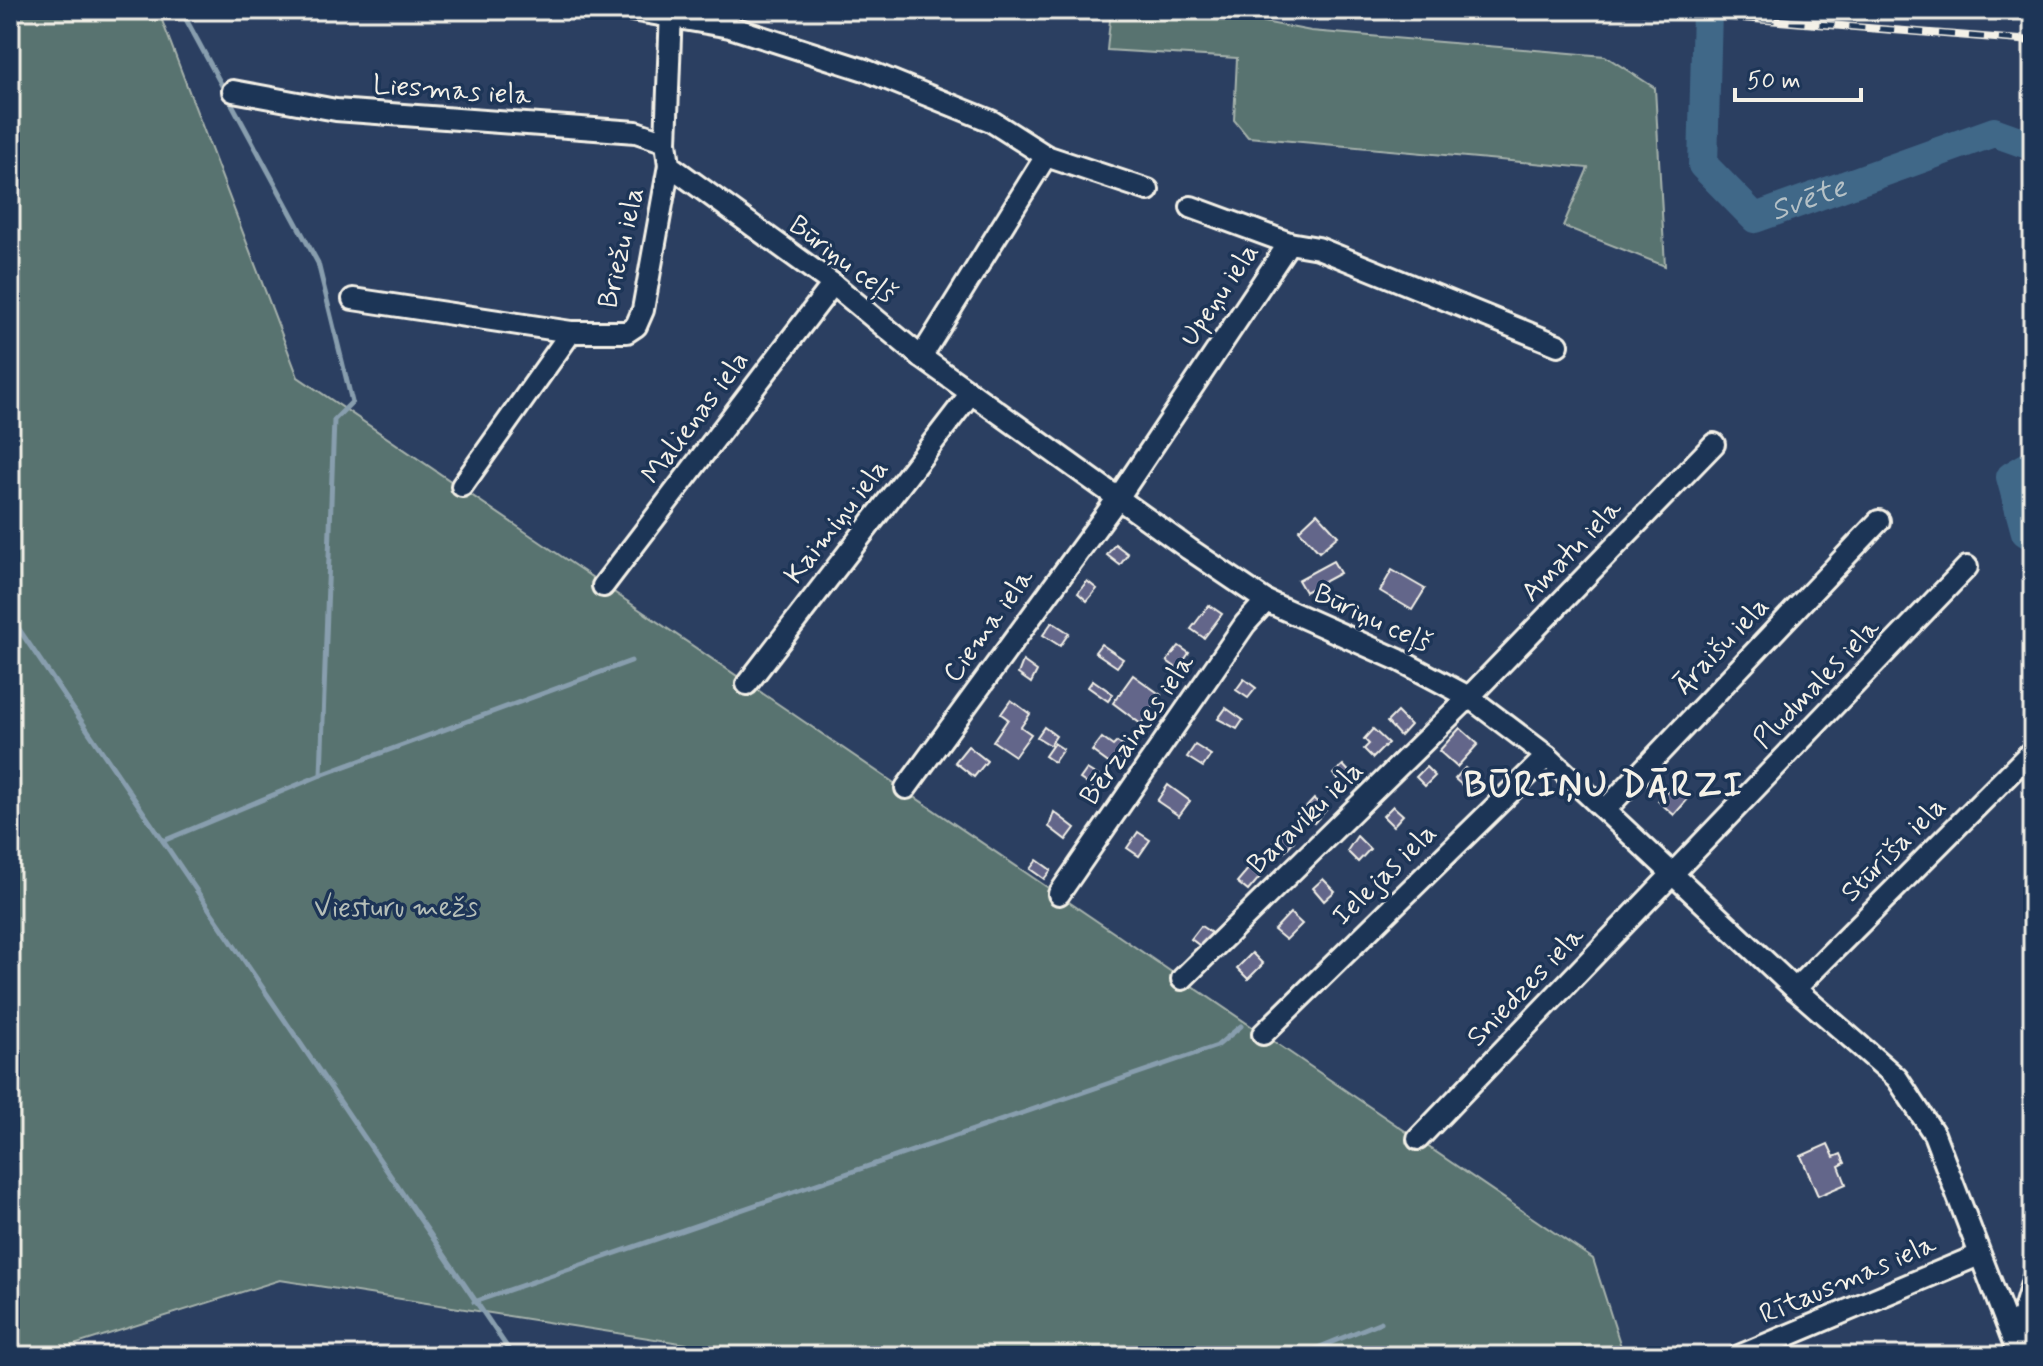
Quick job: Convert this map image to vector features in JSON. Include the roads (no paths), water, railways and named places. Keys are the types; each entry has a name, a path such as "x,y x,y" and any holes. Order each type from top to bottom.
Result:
{"street":[{"path":"631,10 671,13 730,27 865,70 991,121 1046,156 1148,190"},
{"path":"669,165 666,142 671,13"},
{"name":"Liesmas iela","path":"233,91 336,110 636,132 666,142"},
{"path":"921,357 1046,156"},
{"name":"Būriņu ceļš","path":"669,165 833,284 921,357 1266,601 1399,660 1469,697 1547,756 1795,989 1897,1078 1934,1134 2017,1350"},
{"name":"Briežu iela","path":"353,299 571,332 627,332 636,326 643,310 669,165"},
{"path":"1191,207 1289,243"},
{"name":"Upeņu iela","path":"1118,498 1289,243 1318,248 1558,345"},
{"name":"Malienas iela","path":"603,586 833,284"},
{"name":"Briežu iela","path":"462,486 571,332"},
{"name":"Kaimiņu iela","path":"747,684 971,393"},
{"name":"Amatu iela","path":"1469,697 1714,444"},
{"name":"Ciema iela","path":"906,788 1118,498"},
{"name":"Āraišu iela","path":"1605,810 1879,521"},
{"name":"Pludmales iela","path":"1674,874 1967,567"},
{"name":"Bērzaines iela","path":"1059,894 1245,624 1266,601"},
{"name":"Baraviku iela","path":"1182,979 1469,697"},
{"name":"Stūrīša iela","path":"1795,989 2033,750"},
{"name":"Ielejas iela","path":"1263,1034 1547,756"},
{"name":"Sniedzes iela","path":"1418,1139 1674,874"},
{"name":"Rītausmas iela","path":"1739,1356 1979,1255"},
{"path":"2017,1350 2033,1280"}],"waterway":[{"path":"181,10 318,263 352,402 334,420 321,775"},
{"name":"Svēte","path":"1707,10 1703,165 1755,218 1994,132 2033,146"},
{"name":"Svēte","path":"2033,464 2011,477 2026,532 2033,536"},
{"path":"10,616 513,1356"},
{"path":"163,841 321,775 631,661"},
{"path":"474,1302 1217,1046 1241,1026"},
{"path":"1298,1356 1381,1322"}],"railway":[{"path":"1640,10 2033,41"}],"district":[{"name":"BŪRIŅU DĀRZI","path":"1604,786"}],"park label":[{"name":"Viesturu mežs","path":"396,908"}]}
